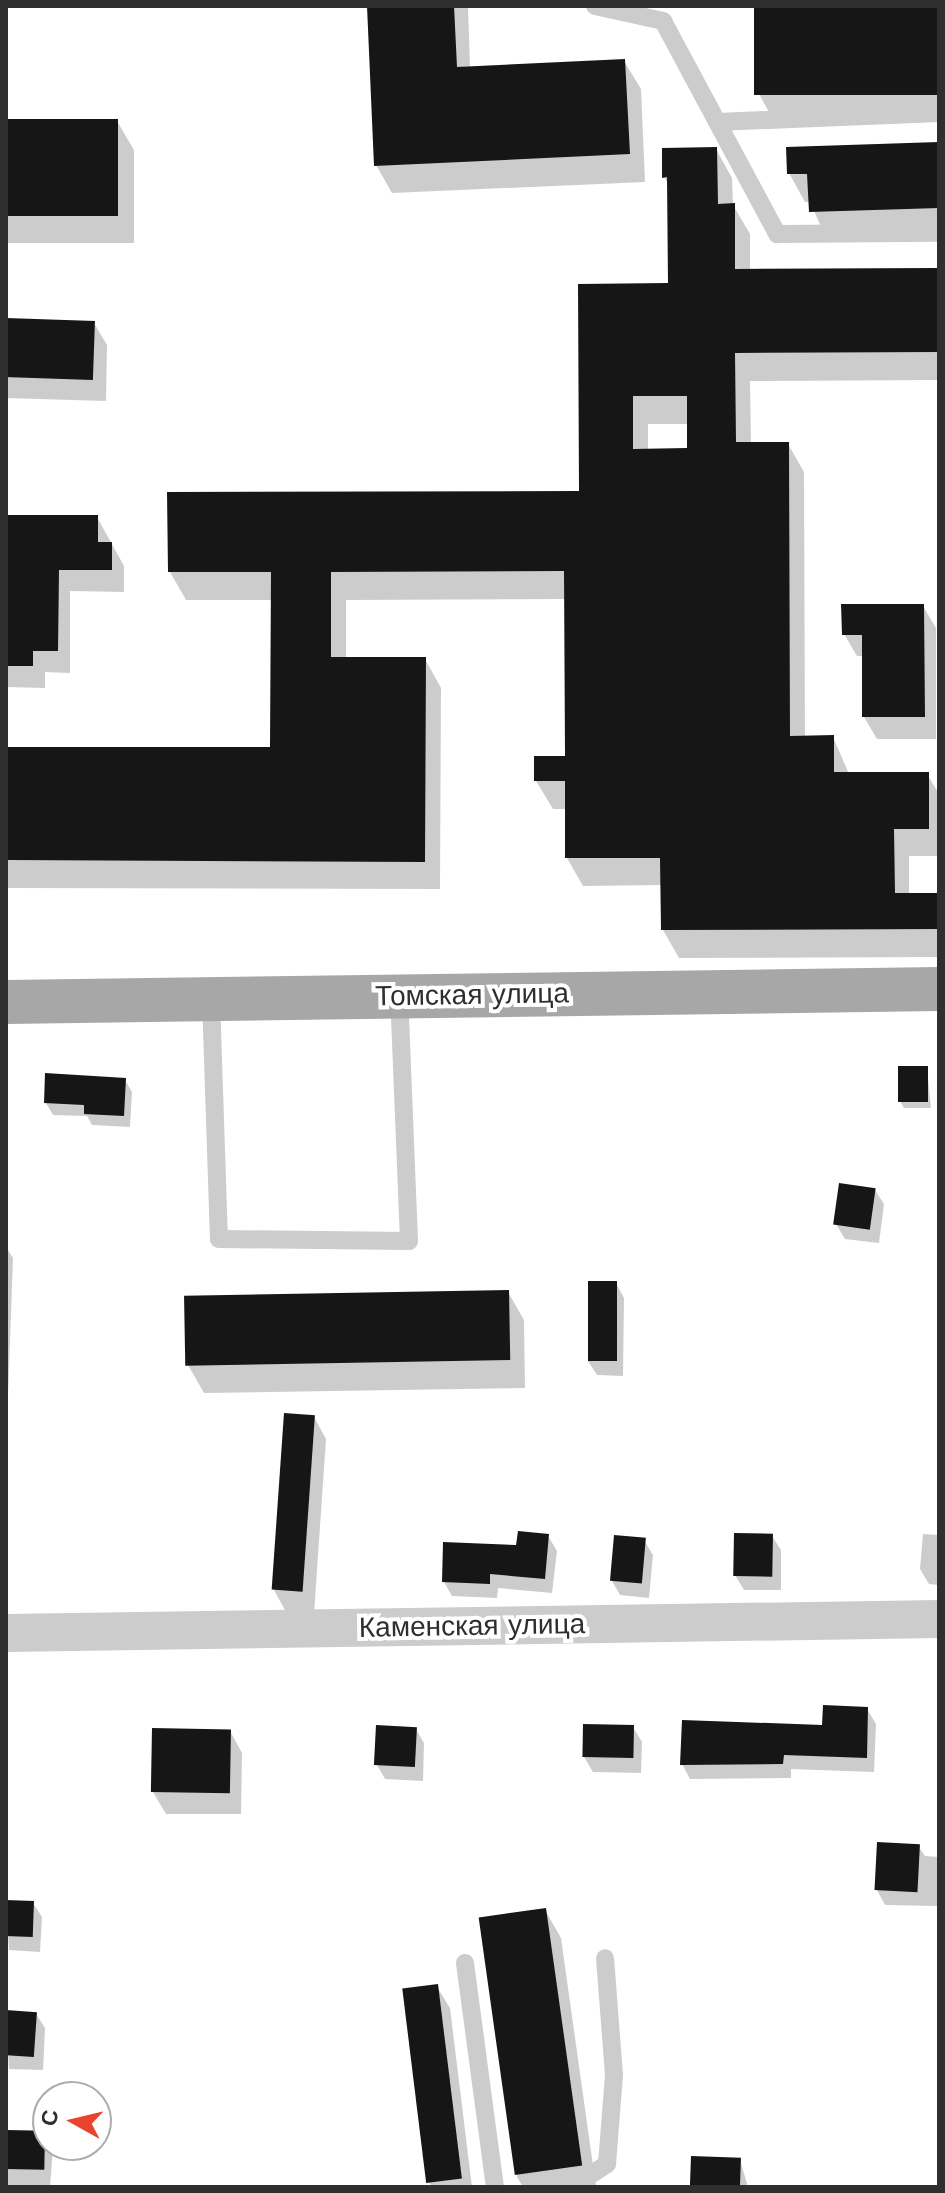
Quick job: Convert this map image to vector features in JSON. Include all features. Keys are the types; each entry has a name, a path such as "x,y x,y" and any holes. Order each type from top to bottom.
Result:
{"main road":[{"name":"Томская улица","path":"6,1002 939,989"}],"street":[{"name":"Каменская улица","path":"6,1633 939,1619"}],"lane":[{"path":"595,6 666,14 717,122 777,234 939,233"},
{"path":"717,122 939,113"},
{"path":"211,999 219,1239 409,1241 399,996"},
{"path":"572,2187 607,2164 614,2075 605,1958"},
{"path":"465,1963 495,2187"}],"building":[{"path":"367,6 454,6 457,67 625,59 630,154 374,166"},
{"path":"754,6 939,6 939,95 754,95"},
{"path":"6,119 118,119 118,216 6,216"},
{"path":"939,142 939,208 809,212 807,174 787,174 786,147"},
{"path":"717,147 718,204 735,203 735,269 939,268 939,352 735,353 736,442 789,442 790,736 834,735 834,772 929,772 929,829 894,829 895,893 939,893 939,929 661,930 660,858 565,858 565,781 534,781 534,756 565,756 564,571 331,572 331,657 426,657 425,862 6,860 6,747 270,747 271,572 168,572 167,492 579,491 578,284 668,283 667,177 662,178 662,148","holes":["633,396 687,396 687,448 633,449"]},
{"path":"6,318 95,321 93,380 6,377"},
{"path":"6,515 98,515 98,542 112,542 112,570 59,570 58,651 33,651 33,666 6,666"},
{"path":"841,604 924,604 925,717 862,717 862,635 842,635"},
{"path":"898,1066 928,1066 928,1102 898,1102"},
{"path":"45,1073 126,1078 124,1116 84,1114 84,1105 44,1103"},
{"path":"839,1183 876,1188 870,1230 833,1225"},
{"path":"588,1281 617,1281 617,1361 588,1361"},
{"path":"509,1290 510,1360 185,1366 184,1296"},
{"path":"284,1413 315,1415 303,1592 272,1590"},
{"path":"518,1531 549,1534 545,1579 490,1574 490,1584 442,1582 443,1542 516,1545"},
{"path":"734,1533 773,1534 772,1577 733,1576"},
{"path":"614,1535 646,1538 642,1584 610,1581"},
{"path":"823,1705 868,1707 867,1758 784,1755 783,1764 680,1765 682,1720 822,1725"},
{"path":"583,1724 634,1725 633,1758 582,1757"},
{"path":"376,1725 417,1727 415,1767 374,1765"},
{"path":"152,1728 231,1729 230,1793 151,1792"},
{"path":"877,1842 920,1844 917,1892 874,1890"},
{"path":"6,1900 34,1901 33,1937 6,1936"},
{"path":"546,1908 582,2165 515,2175 479,1917"},
{"path":"438,1984 462,2179 426,2183 402,1988"},
{"path":"6,2010 37,2012 34,2057 6,2055"},
{"path":"6,2130 32,2130 32,2161 44,2161 44,2170 6,2169"},
{"path":"691,2156 741,2158 740,2187 690,2187"}]}
